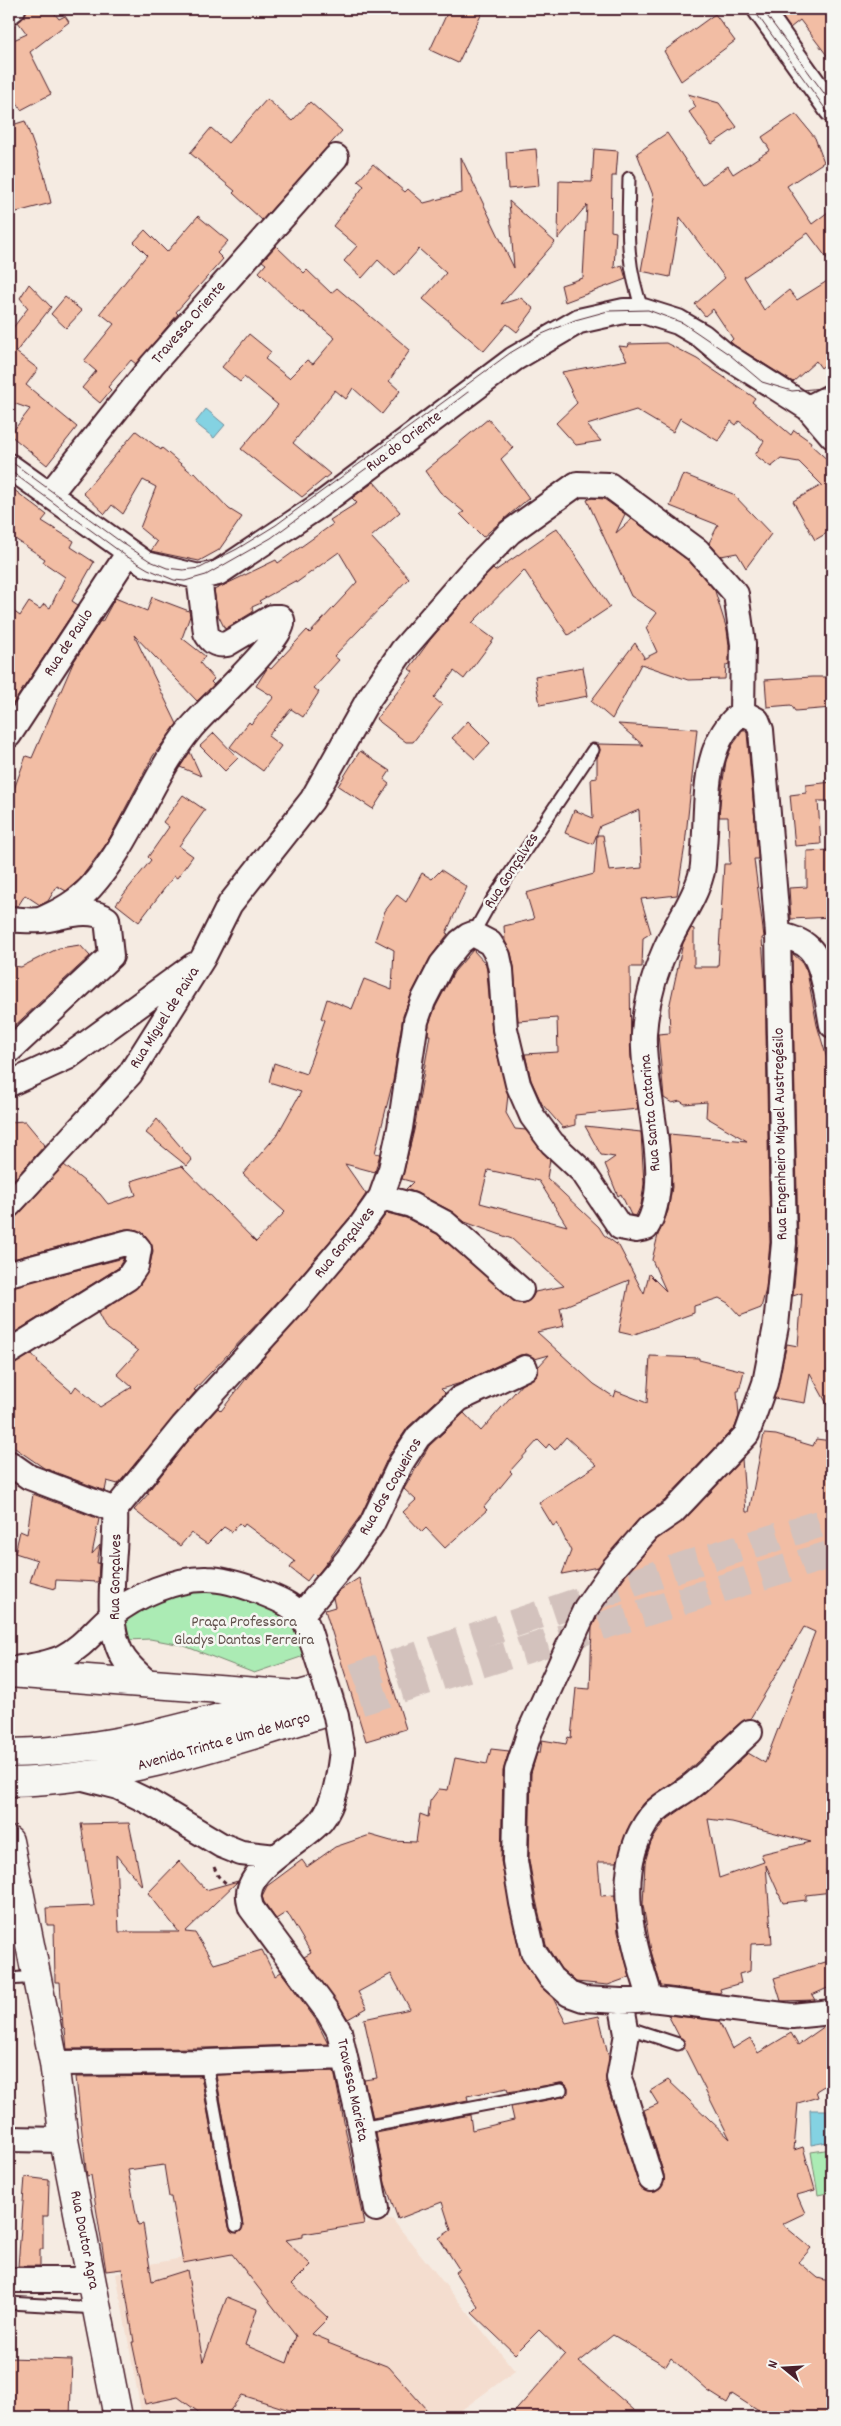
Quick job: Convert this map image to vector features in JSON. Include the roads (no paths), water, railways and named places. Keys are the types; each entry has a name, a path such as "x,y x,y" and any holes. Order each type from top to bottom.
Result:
{"main road":[{"name":"Avenida Trinta e Um de Março","path":"9,1672 147,1682 311,1700"},
{"name":"Avenida Trinta e Um de Março","path":"18,1753 87,1747 135,1739 311,1700"},
{"name":"Avenida Trinta e Um de Março","path":"18,1781 79,1777 138,1767 194,1753 311,1700"},
{"name":"Rua Doutor Agra","path":"9,1844 54,2063 64,2140 118,2417"}],"street":[{"path":"9,12 13,9"},
{"path":"760,9 832,110"},
{"name":"Travessa Oriente","path":"50,495 152,365 336,157"},
{"name":"Rua do Oriente","path":"199,577 218,573 320,505 514,359 579,322 624,311 643,311 678,322 702,336 726,356 808,408 832,436"},
{"path":"808,408 832,396"},
{"path":"9,466 146,564 199,577 206,634 211,641 219,645 227,644 272,617 280,617 282,620 282,628 255,662 192,726 171,753 108,866 90,889 62,911 40,920"},
{"path":"203,958 230,904 312,800 368,700 402,651 469,574 510,532 577,484 611,486 698,551 736,594 743,644 742,712"},
{"name":"Rua de Paulo","path":"9,735 129,552"},
{"name":"Rua Engenheiro Miguel Austregésilo","path":"742,712 757,720 761,730 778,934 784,1243 776,1326 765,1383 747,1434 674,1512 648,1529 614,1568 586,1608 530,1731 517,1771 515,1861 533,1951 551,1978 569,1994 583,1999 621,2001 651,1999 792,2016 832,2012"},
{"name":"Rua Santa Catarina","path":"473,934 490,943 498,956 501,970 505,1029 518,1084 532,1116 552,1142 582,1172 620,1227 636,1230 646,1228 656,1202 657,1152 644,1035 648,1007 658,968 702,874 711,762 717,742 729,723 742,712"},
{"path":"9,920 40,920 88,913 108,919 111,934 111,956 9,1050"},
{"name":"Rua Gonçalves","path":"147,1682 124,1659 118,1643 112,1615 117,1533 115,1510 183,1426 344,1245 381,1197 400,1128 416,1020 423,1000 449,954 460,942 473,934"},
{"path":"778,934 798,940 810,948 819,965 832,1025"},
{"name":"Rua Miguel de Paiva","path":"9,1084 68,1057 203,958"},
{"name":"Rua Miguel de Paiva","path":"9,1205 130,1074 203,958"},
{"path":"381,1197 411,1205 445,1223 521,1290"},
{"path":"9,1274 129,1242 134,1243 139,1249 136,1266 128,1278 9,1352"},
{"name":"Rua dos Coqueiros","path":"304,1620 372,1524 401,1463 418,1437 459,1399 525,1368"},
{"path":"9,1463 29,1477 115,1510"},
{"path":"9,1672 62,1658 79,1647 112,1615 147,1592 206,1578 253,1589 290,1605 304,1620 336,1716 342,1751 338,1779 320,1822 276,1857 240,1853 221,1846 149,1802 118,1788 79,1777"},
{"path":"651,1999 643,1974 629,1910 628,1879 635,1847 652,1816 693,1784 750,1732"},
{"name":"Travessa Marieta","path":"276,1857 250,1888 248,1895 252,1908 339,2030 361,2128 376,2209"},
{"path":"621,2001 626,2027 626,2045 619,2078 651,2179"},
{"path":"54,2063 206,2062 345,2057"},
{"path":"9,2139 64,2140"},
{"path":"9,2280 91,2280"}],"lane":[{"path":"629,178 628,258 633,285 643,311"},
{"name":"Rua Gonçalves","path":"473,934 492,900 594,750"},
{"path":"9,1979 36,1977"},
{"path":"626,2027 678,2044"},
{"path":"206,2062 236,2226"},
{"path":"361,2128 561,2090"},
{"path":"9,2303 97,2308"}],"water":[{"path":"206,409 225,425 214,438 195,423"},
{"path":"810,2110 827,2110 827,2142 811,2145"}],"tunnel":[{"path":"314,1691 689,1564 832,1520"},
{"path":"320,1714 832,1554"}],"tram line":[{"path":"753,9 832,118"},
{"path":"762,9 832,104"},
{"path":"9,460 150,561 167,568 183,570 200,568 237,549 276,525 510,353 542,334 575,320 608,311 648,310 683,323 730,355 762,382 792,391 832,387"},
{"path":"9,470 126,556 148,569 174,580 185,581 206,575 271,538 468,392"}],"park label":[{"name":"Praça Professora Gladys Dantas Ferreira","path":"244,1631"}]}
